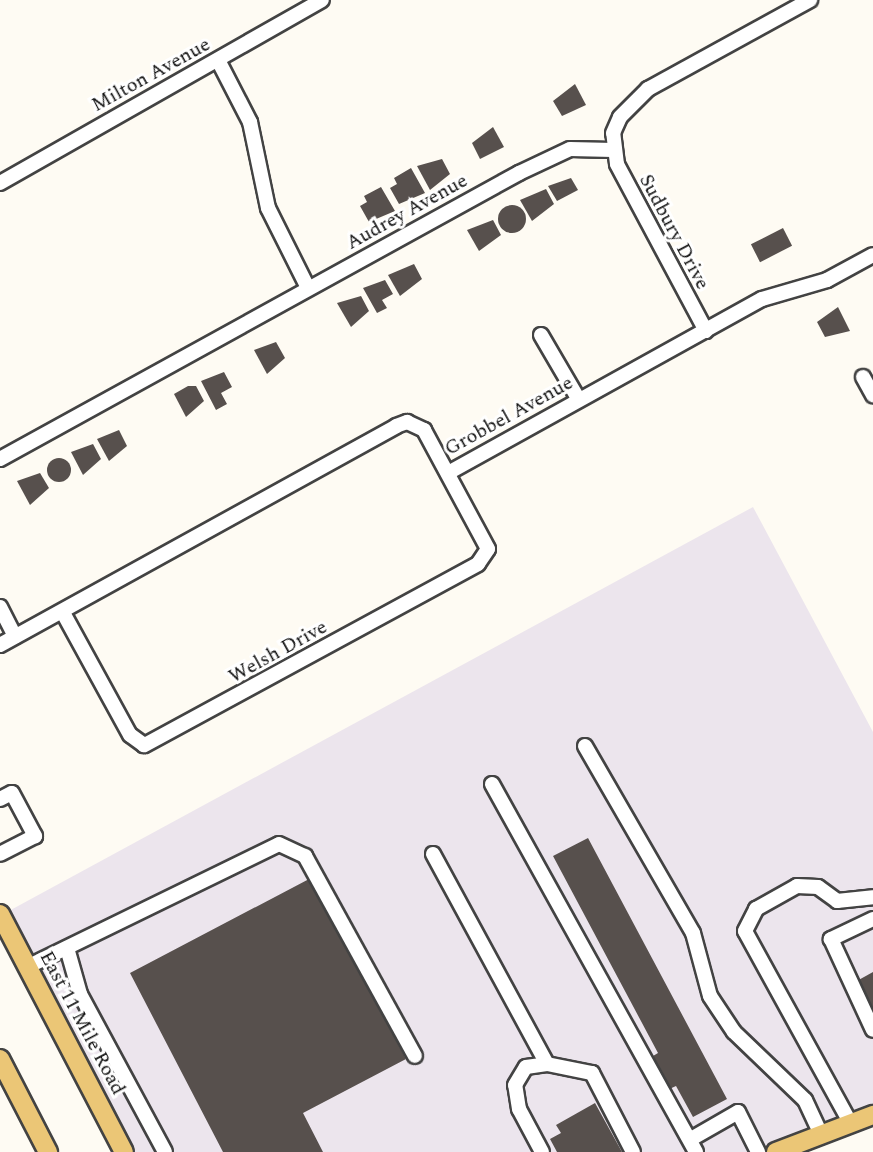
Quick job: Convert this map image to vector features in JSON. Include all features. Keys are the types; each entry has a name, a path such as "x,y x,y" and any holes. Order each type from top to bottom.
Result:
{"main road":[{"name":"East 11 Mile Road","path":"0,914 124,1152"},
{"path":"0,1059 6,1087 48,1152"},
{"path":"776,1152 873,1115"}],"street":[{"name":"Milton Avenue","path":"0,183 322,0"},
{"path":"613,150 620,117 635,99 810,0"},
{"path":"218,60 250,122 268,208 308,288"},
{"name":"Audrey Avenue","path":"0,459 308,288 553,156 586,147 613,150"},
{"name":"Sudbury Drive","path":"613,150 634,201 706,331"},
{"name":"Grobbel Avenue","path":"0,645 403,423 422,427 448,473 770,295 827,280 873,255"},
{"path":"541,335 579,400"},
{"path":"863,376 873,395"},
{"name":"Welsh Drive","path":"62,611 130,735 141,745 151,744 484,560 486,544 448,473"},
{"path":"0,607 15,636"},
{"path":"585,746 693,933 710,996 734,1032 805,1100 821,1135"},
{"path":"492,784 694,1145 738,1112 758,1152"},
{"path":"0,799 12,793 35,836 0,854"},
{"path":"27,967 279,844 305,856 415,1056"},
{"path":"433,854 547,1064 557,1070 588,1069 633,1152"},
{"path":"851,1124 745,931 756,909 797,886 818,887 837,901 873,897"},
{"path":"873,919 831,939 873,1030"},
{"path":"67,948 80,993 165,1152"},
{"path":"542,1152 519,1109 515,1086 526,1067 547,1064"}],"shaded area":[{"path":"753,507 873,732 873,1109 768,1152 133,1152 7,912"}],"building":[{"path":"575,84 586,105 562,116 553,101"},
{"path":"493,127 504,147 480,159 472,143"},
{"path":"442,159 450,174 430,190 417,166"},
{"path":"411,168 425,193 399,204 390,188 397,184 394,178"},
{"path":"571,178 578,190 557,201 548,186"},
{"path":"381,187 395,211 369,222 360,206 367,202 364,196"},
{"path":"546,189 554,204 532,221 520,200"},
{"path":"512,205 522,209 526,219 522,229 512,233 502,229 498,219 502,209"},
{"path":"493,220 501,235 479,251 467,230"},
{"path":"783,228 792,246 760,262 751,244"},
{"path":"414,264 422,279 400,296 388,275"},
{"path":"385,280 393,294 382,300 387,308 377,313 363,288"},
{"path":"361,296 369,311 351,327 337,303"},
{"path":"838,307 850,331 825,337 817,322"},
{"path":"276,342 285,358 267,374 254,350"},
{"path":"224,372 232,387 221,393 227,404 216,410 201,381"},
{"path":"188,386 196,386 204,401 186,417 174,394"},
{"path":"119,430 127,446 109,461 97,439"},
{"path":"93,444 101,459 83,475 71,452"},
{"path":"59,458 64,459 70,465 70,475 64,481 59,482 54,481 48,475 47,470 48,465 54,459"},
{"path":"40,473 49,488 30,505 17,481"},
{"path":"588,838 727,1099 693,1117 676,1086 665,1091 648,1059 658,1053 553,856"},
{"path":"311,878 406,1059 303,1113 323,1152 223,1152 130,973"},
{"path":"873,972 873,1017 855,982"},
{"path":"595,1103 622,1152 557,1152 550,1139 561,1133 556,1125"}]}
